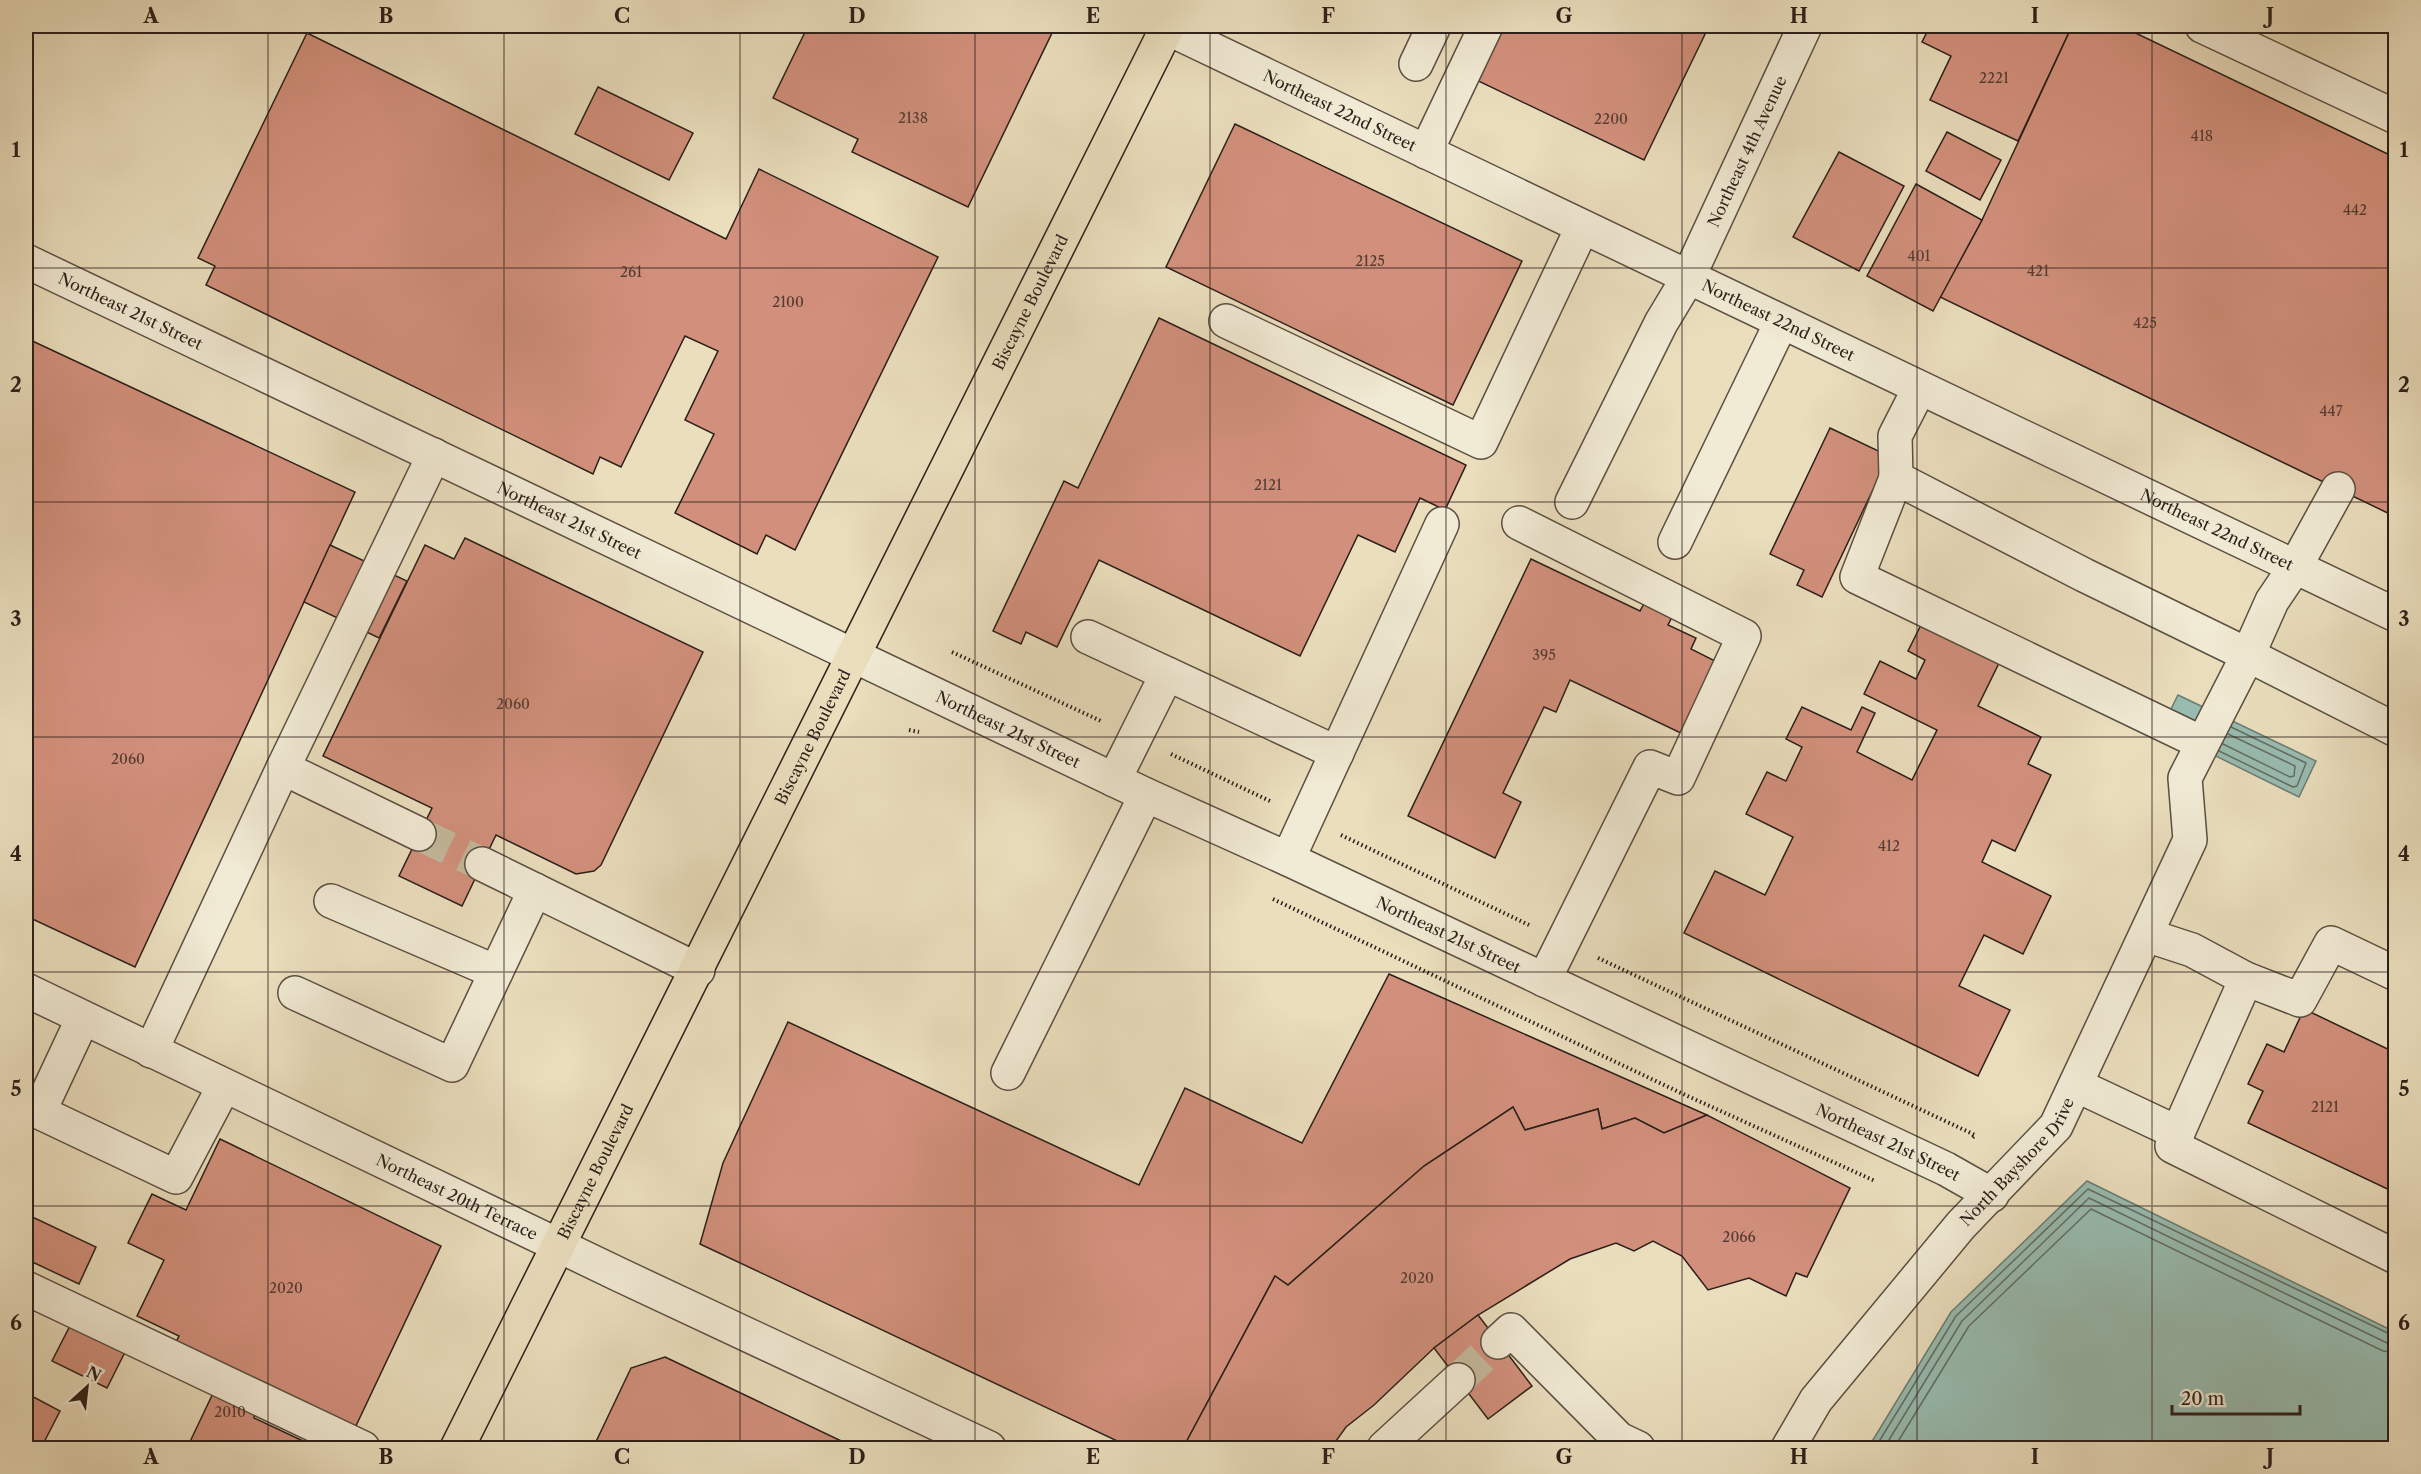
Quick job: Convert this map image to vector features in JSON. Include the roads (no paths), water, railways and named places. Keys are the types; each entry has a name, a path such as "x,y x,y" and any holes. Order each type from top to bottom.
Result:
{"main road":[{"name":"Biscayne Boulevard","path":"457,1449 855,655 1166,26"}],"street":[{"name":"Northeast 22nd Street","path":"1166,26 1582,228 2396,615"},
{"path":"1416,64 1434,26"},
{"path":"1426,152 1486,26"},
{"name":"Northeast 4th Avenue","path":"1572,502 1660,323 1688,278 1805,26"},
{"path":"2202,26 2396,117"},
{"path":"1226,321 1481,442 1582,228"},
{"name":"Northeast 21st Street","path":"26,261 1114,780 1288,859 1936,1164 1992,1195"},
{"path":"1675,542 1781,323"},
{"path":"1920,388 1895,436 1896,477 1857,577 2202,743 2248,655 2272,602 2295,567 2338,489"},
{"path":"151,1051 283,768 434,455"},
{"path":"1896,477 2085,575 2396,730"},
{"path":"1519,523 1744,636 1678,778 1650,767 1544,980"},
{"path":"1288,859 1442,524"},
{"path":"1088,637 1337,753"},
{"path":"1114,780 1167,674"},
{"name":"North Bayshore Drive","path":"1788,1449 1816,1400 1961,1225 2056,1126 2190,840 2185,778 2202,743"},
{"path":"283,768 419,834"},
{"path":"1008,1073 1146,795"},
{"path":"482,864 698,970"},
{"path":"295,993 452,1065 535,890"},
{"path":"331,901 496,972"},
{"path":"2146,935 2192,950 2246,979 2300,1000 2331,943 2396,974"},
{"path":"2246,979 2172,1146 2396,1257"},
{"name":"Northeast 20th Terrace","path":"26,990 560,1247 989,1449"},
{"path":"83,1018 39,1112 176,1177 224,1086"},
{"path":"2076,1085 2178,1133"},
{"path":"26,1288 363,1449"},
{"path":"1498,1342 1511,1330 1619,1439 1638,1449"},
{"path":"1384,1449 1458,1380"}],"water":[{"path":"2178,695 2316,761 2299,797 2161,729"},
{"path":"2087,1181 2395,1332 2395,1448 1868,1448 1951,1312"}],"tunnel":[{"path":"419,834 482,864"},
{"path":"1458,1380 1498,1342"}]}
